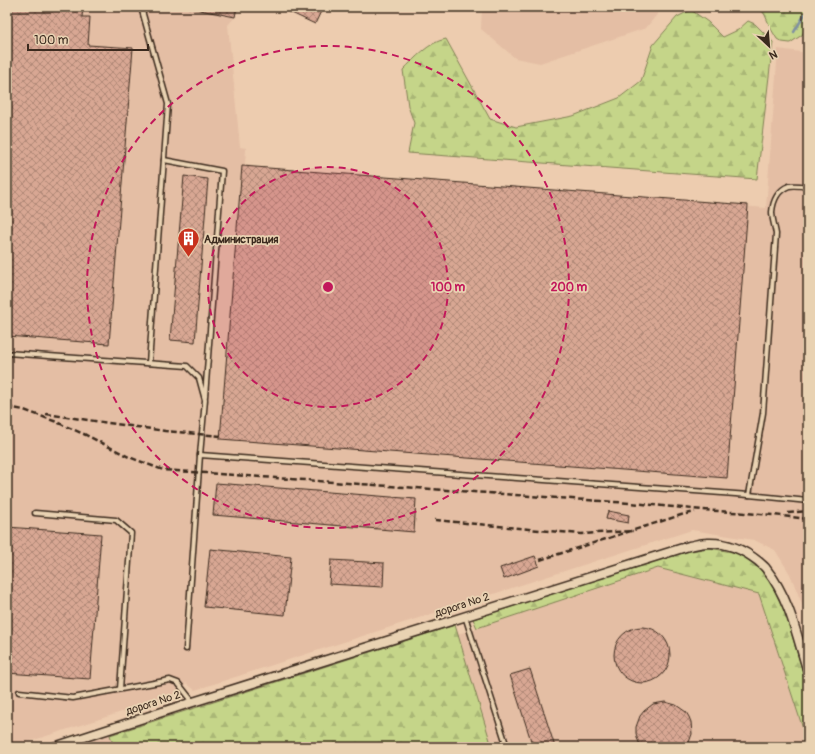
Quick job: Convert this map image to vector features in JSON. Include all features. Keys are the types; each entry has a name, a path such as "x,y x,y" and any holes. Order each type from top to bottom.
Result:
{"street":[{"name":"дорога № 2","path":"54,747 689,546 708,543 723,544 737,548 751,556 766,568 785,600 808,672"}],"lane":[{"path":"141,7 168,104 149,363"},
{"path":"164,160 222,171 186,649"},
{"path":"749,495 763,413 776,234 772,213 774,202 778,192 788,186 808,187"},
{"path":"7,353 187,366 199,378 205,400"},
{"path":"200,455 749,495 808,502"},
{"path":"35,513 116,520 131,533 120,689"},
{"path":"465,616 507,747"},
{"path":"19,692 73,698 170,680 178,683 193,702"}],"shaded area":[{"path":"7,7 237,7 235,17 228,25 240,147 246,148 245,164 255,167 766,208 778,49 808,53 808,619 790,574 775,550 754,540 692,530 195,690 186,683 178,694 12,747 7,747"},
{"path":"482,7 663,7 646,28 540,63 515,58 481,29"},
{"path":"658,568 759,594 808,747 404,747 377,659 477,628"},
{"path":"110,735 114,747 74,747"}],"green space":[{"path":"759,7 808,7 808,24 802,35 790,43 782,42 777,39 765,15"},
{"path":"691,10 708,22 723,37 738,30 748,21 755,24 773,42 757,179 408,153 414,123 408,106 403,70 434,43 446,39 490,119 516,127 573,116 619,98 641,81 653,45 677,17"},
{"path":"709,548 738,553 758,567 771,583 786,615 808,689 808,744 759,594 658,568 477,628 473,619 685,552"},
{"path":"455,625 492,747 114,747 110,735"}],"building":[{"path":"7,7 83,7 82,17 90,17 88,45 133,48 109,344 7,336"},
{"path":"185,7 237,7 235,17"},
{"path":"279,7 323,7 315,24"},
{"path":"242,166 748,205 727,478 220,439"},
{"name":"Администрация","path":"184,176 208,179 195,342 170,340"},
{"path":"216,483 416,499 414,532 213,515"},
{"path":"608,511 629,515 628,523 606,519"},
{"path":"7,527 101,534 90,679 7,673"},
{"path":"210,549 291,557 285,615 204,607"},
{"path":"535,556 539,566 504,579 500,568"},
{"path":"331,560 384,563 383,587 329,584"},
{"path":"637,627 647,627 662,635 668,644 670,655 668,666 662,675 647,683 637,683 626,678 619,671 614,660 614,650 619,639 626,632"},
{"path":"530,669 555,747 533,747 510,675"},
{"path":"665,702 676,705 686,712 689,717 692,734 687,747 641,747 636,733 636,727 640,716 653,704"}],"waterway":[{"path":"794,32 808,9"}],"railway":[{"path":"7,407 24,410 54,421 86,435 129,457 163,470 643,504 808,519"},
{"path":"46,414 165,431 221,436"},
{"path":"788,513 808,511"},
{"path":"540,560 681,515 695,512"},
{"path":"435,520 581,534 633,531"}],"place":[{"name":"Администрация","path":"189,258"}]}
